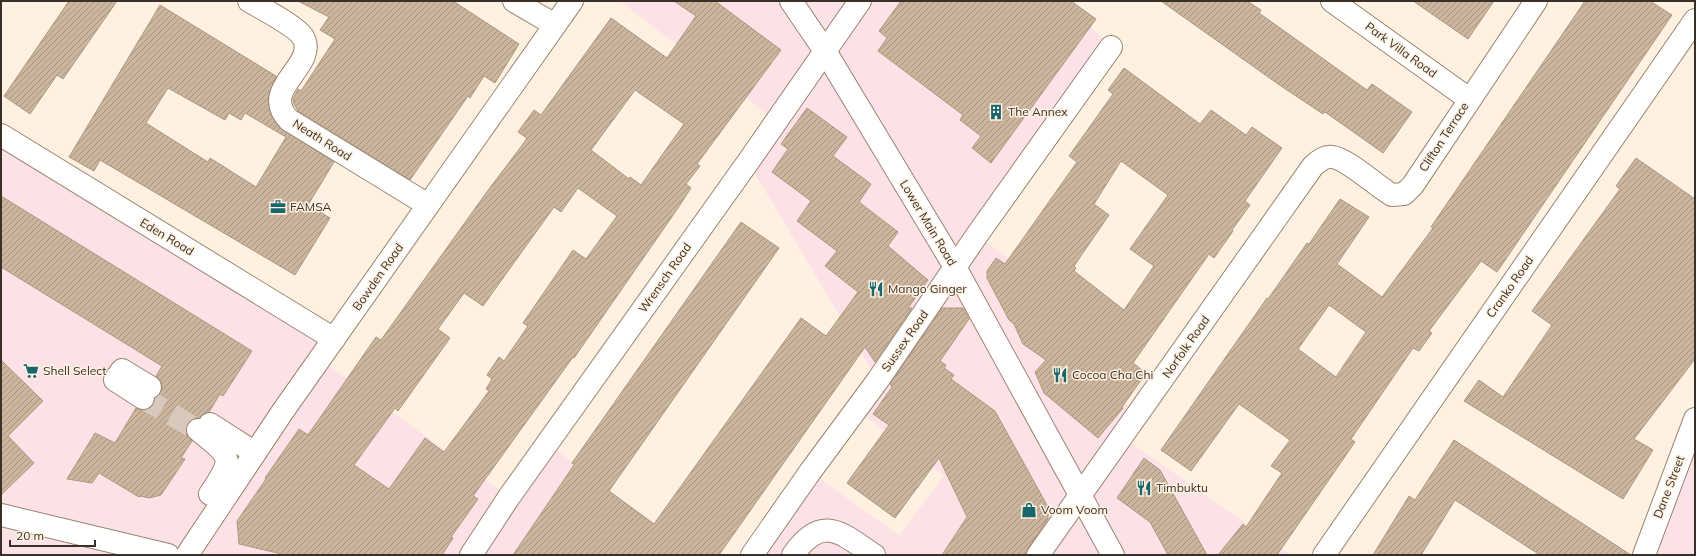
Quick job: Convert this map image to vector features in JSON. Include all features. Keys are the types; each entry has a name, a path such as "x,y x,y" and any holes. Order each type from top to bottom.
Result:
{"street":[{"name":"Neath Road","path":"249,1 295,29 303,37 305,48 302,58 282,91 279,101 282,112 289,120 428,205"},
{"path":"514,1 555,25"},
{"name":"Bowden Road","path":"186,555 334,339 572,1"},
{"name":"Lower Main Road","path":"791,1 825,51 955,268 1081,495 1112,555"},
{"name":"Wrensch Road","path":"472,555 509,498 860,1"},
{"name":"Park Villa Road","path":"1332,1 1469,99"},
{"name":"Clifton Terrace","path":"1321,159 1332,157 1343,161 1392,195 1404,194 1413,185 1469,99 1536,1"},
{"name":"Cranko Road","path":"1324,555 1695,20"},
{"name":"Sussex Road","path":"752,555 815,465 878,380 1111,47"},
{"name":"Eden Road","path":"1,135 334,339"},
{"name":"Norfolk Road","path":"1038,555 1313,166 1321,159"},
{"name":"Dane Street","path":"1644,555 1695,420"},
{"path":"186,555 191,523 224,474 228,462 223,450 201,425 255,453"},
{"path":"1,515 168,555"},
{"path":"793,555 807,537 825,530 834,530 846,536 874,555"}],"shaded area":[{"path":"620,1 1063,1 1111,47 977,235 1028,274 1049,346 1139,414 1123,437 1291,555 752,555 810,472 899,535 944,476 856,409 878,380 748,162 776,121"},
{"path":"1,135 334,339 320,359 509,497 548,444 697,555 1,555"},
{"path":"1695,419 1695,555 1644,555"}],"building":[{"path":"69,1 117,1 63,79 57,75 30,114 4,96"},
{"path":"298,1 453,1 519,44 495,83 484,76 470,98 468,96 410,180 298,111 293,99 298,89 301,91 335,39 320,30 329,17"},
{"path":"674,1 715,1 781,50 697,164 700,166 686,184 691,188 678,208 574,358 573,357 473,496 478,499 451,537 453,538 442,555 286,555 239,544 237,521 299,429 308,435 376,337 381,340 527,138 518,132 534,110 541,115 611,18 667,58 696,16","holes":["635,90 684,124 641,185 630,177 629,179 591,150","578,188 617,216 586,259 573,250 523,323 528,326 504,361 499,357 487,375 492,379 486,389 489,391 444,452 425,438 389,489 354,465 395,408 398,411 450,338 438,329 464,293 483,306 554,207 561,212"]},
{"path":"901,1 1071,1 1096,19 991,163 972,148 981,136 960,120 963,115 878,51 887,38 879,31"},
{"path":"1161,1 1247,1 1261,10 1259,13 1367,90 1372,84 1412,112 1383,153 1325,112 1323,114 1278,84"},
{"path":"1413,1 1494,1 1468,39"},
{"path":"1585,1 1650,1 1672,15 1497,272 1481,261 1429,331 1432,333 1419,351 1413,348 1351,439 1355,442 1277,555 1218,555 1243,524 1246,527 1282,473 1271,466 1290,440 1239,404 1191,471 1161,450 1267,298 1268,299 1307,243 1309,244 1340,199 1369,217 1337,264 1382,297 1433,228 1431,227","holes":["1329,305 1366,332 1336,377 1298,349"]},
{"path":"160,5 276,76 268,99 271,115 279,127 334,162 308,205 330,218 295,275 100,160 94,171 69,157","holes":["168,88 225,120 229,113 241,120 245,113 286,137 256,187 210,158 208,162 146,123"]},
{"path":"1124,68 1200,124 1211,110 1246,135 1252,127 1282,148 1245,201 1250,205 1232,230 1233,231 1214,258 1209,254 1133,363 1146,373 1122,407 1123,408 1098,438 1044,393 1035,372 1046,360 1023,344 1014,324 1009,320 987,278 987,271 996,258 1005,264 1077,162 1069,156 1113,94 1108,90","holes":["1121,161 1168,195 1130,249 1154,266 1124,310 1074,271 1076,268 1074,266 1109,215 1094,204"]},
{"path":"807,108 847,137 833,156 871,184 859,202 898,232 888,246 928,280 908,308 912,308 875,362 865,347 719,555 513,555 574,465 572,463 741,222 779,248 609,491 654,524 801,318 826,336 858,292 825,266 837,251 797,221 811,201 772,172 788,149 781,144"},
{"path":"1636,158 1695,199 1695,359 1634,439 1653,450 1623,499 1464,401 1479,380 1503,397 1552,325 1532,311 1620,189 1616,186"},
{"path":"1,196 252,351 223,396 220,394 209,412 188,423 186,434 192,441 181,458 185,459 161,495 149,498 139,497 99,473 92,483 67,479 95,433 115,443 136,408 143,410 149,409 153,405 162,388 161,381 156,376 162,366 1,267"},
{"path":"942,308 963,308 969,319 940,361 946,365 944,368 954,375 951,379 995,411 1048,507 1048,519 1028,548 1025,555 942,555 967,517 939,458 895,518 847,483 889,425 873,414 892,387 890,384"},
{"path":"1,360 43,401 8,436 34,463 1,495"},
{"path":"1454,440 1631,555 1540,555 1455,500 1421,555 1373,555 1409,496 1415,500"},
{"path":"1144,458 1160,470 1207,555 1168,555 1150,522 1117,498"}],"tunnel":[{"path":"143,398 198,430"}],"place":[{"name":"The Annex","path":"996,112"},
{"name":"FAMSA","path":"278,207"},
{"name":"Mango Ginger","path":"876,289"},
{"name":"Shell Select","path":"31,371"},
{"name":"Cocoa Cha Chi","path":"1060,375"},
{"name":"Timbuktu","path":"1144,488"},
{"name":"Voom Voom","path":"1029,510"}]}
